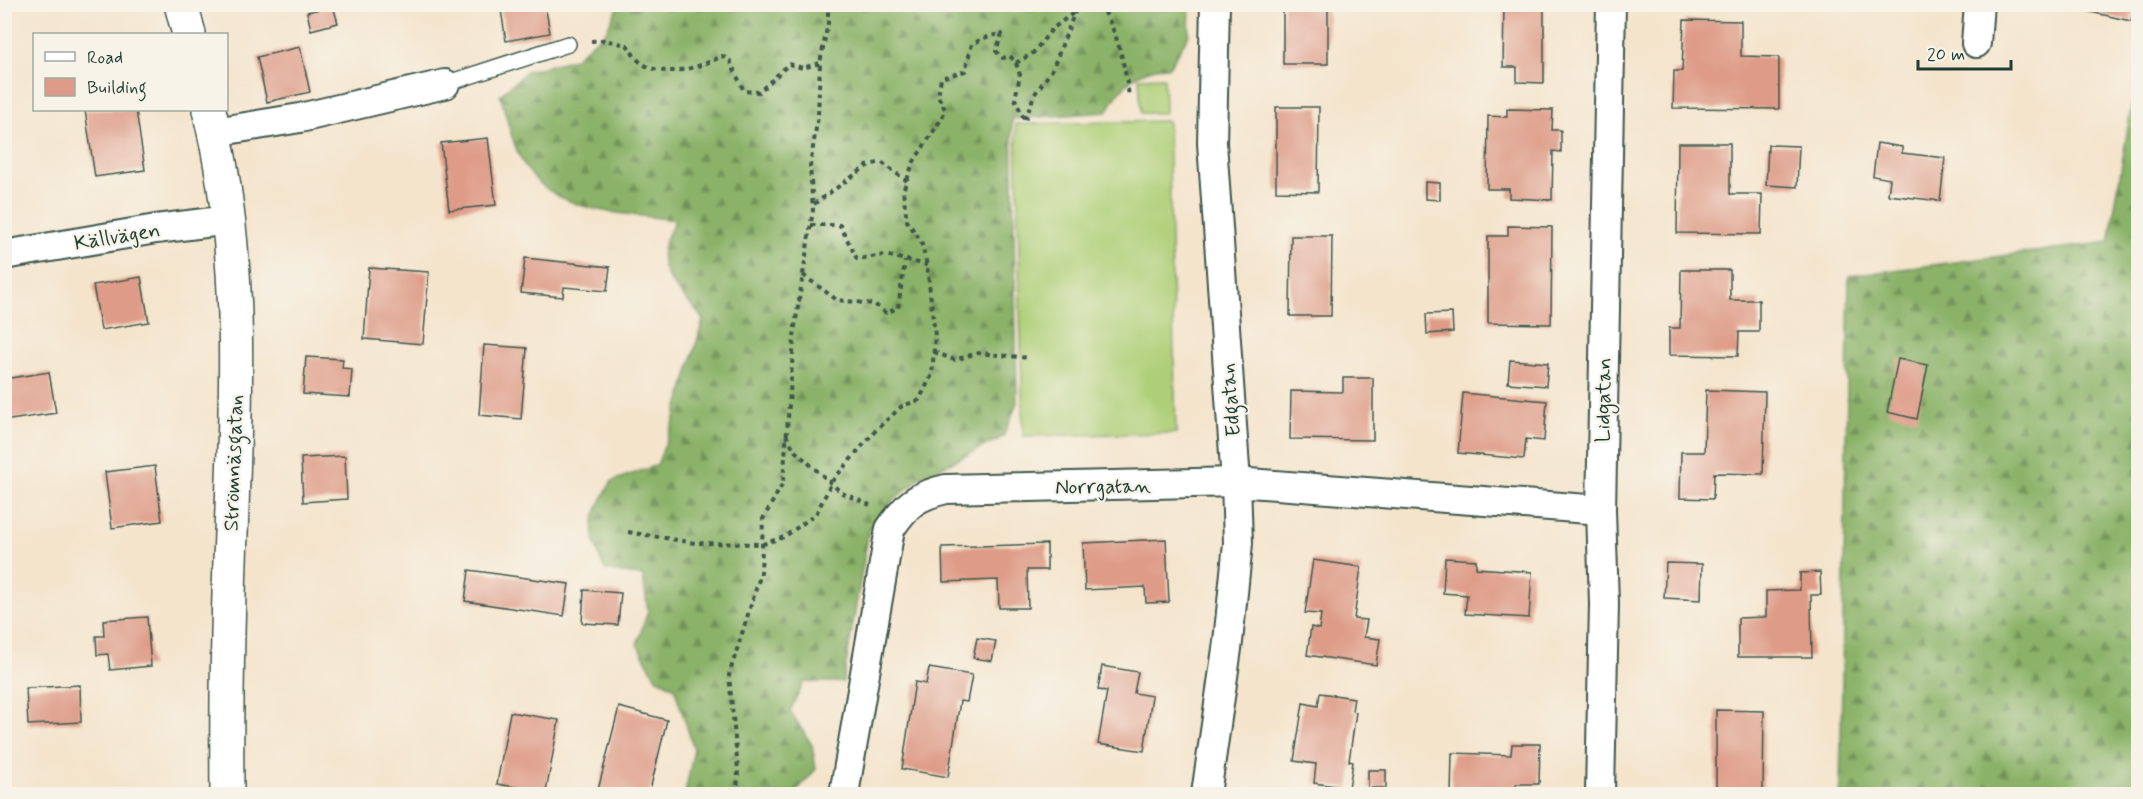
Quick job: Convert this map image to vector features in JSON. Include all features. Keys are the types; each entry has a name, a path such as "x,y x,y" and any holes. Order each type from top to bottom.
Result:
{"street":[{"path":"181,4 189,33"},
{"name":"Edgatan","path":"1206,795 1228,642 1238,543 1236,482 1212,143 1215,4"},
{"name":"Lidgatan","path":"1600,795 1604,604 1601,510 1611,4"},
{"path":"1976,43 1979,4"},
{"name":"Strömnäsgatan","path":"227,795 225,678 237,347 236,285 229,220 212,121 300,118 445,84"},
{"name":"Källvägen","path":"4,255 156,229 229,220"},
{"name":"Norrgatan","path":"844,795 890,529 904,509 923,494 946,489 1236,482 1601,510"}],"lane":[{"path":"445,84 568,44"}],"path":[{"path":"737,795 738,770 729,675 762,573 763,519 783,483 795,326 813,204 810,166 818,116 820,63 828,23 828,4"},
{"path":"628,532 695,543 762,544 784,537 816,514 831,484 876,430 902,405 920,400 932,375 935,336 927,265 921,241 907,221 903,191 913,163 942,118 945,109 938,96 941,78 965,71 972,44 989,36 1002,34 996,51 1003,58 1010,56 1016,63 1020,75 1015,99 1025,122 1034,95 1052,70 1077,4"},
{"path":"1100,4 1111,21 1123,54 1130,96"},
{"path":"1016,63 1033,53 1052,29 1076,11"},
{"path":"568,44 604,40 627,45 638,61 651,68 671,71 709,63 722,56 730,61 744,91 759,92 789,64 803,68 820,63"},
{"path":"813,204 867,166 881,162 907,181"},
{"path":"811,225 840,225 857,259 885,255 927,265"},
{"path":"803,275 837,300 874,304 886,313 898,308 905,261"},
{"path":"934,352 955,360 977,353 1030,358"},
{"path":"785,434 795,451 842,493 864,501 894,523"}],"green space":[{"path":"619,5 1190,5 1189,35 1169,67 1148,70 1139,74 1118,94 1107,112 1012,119 1017,403 1003,437 920,478 891,502 869,530 843,682 804,682 790,711 812,745 816,769 794,794 685,794 694,749 674,687 656,678 637,644 648,611 643,576 605,570 595,544 595,515 612,481 657,465 674,421 703,320 676,288 665,270 664,246 675,220 590,208 551,192 535,179 518,154 500,95 527,71 574,59 606,31"},
{"path":"2138,66 2138,794 1840,794 1849,276 2109,242"},
{"path":"1164,77 1165,113 1141,113 1139,78"},
{"path":"1168,121 1176,433 1023,436 1016,124"}],"building":[{"path":"500,4 545,4 550,33 506,41"},
{"path":"1283,4 1328,4 1328,64 1283,64"},
{"path":"1504,4 1544,4 1544,83 1517,82 1517,67 1503,67"},
{"path":"2087,4 2135,4 2131,21 2086,11"},
{"path":"333,6 338,23 311,30 307,12"},
{"path":"1684,20 1741,21 1741,56 1779,57 1779,109 1673,108 1674,71 1682,71"},
{"path":"300,47 310,92 267,102 257,57"},
{"path":"1276,107 1319,107 1318,192 1276,191"},
{"path":"1507,109 1553,110 1552,130 1561,130 1561,152 1553,151 1552,200 1509,198 1509,189 1487,189 1488,116 1507,117"},
{"path":"85,111 136,111 145,170 95,177"},
{"path":"488,138 496,205 449,210 441,143"},
{"path":"1678,143 1730,143 1730,194 1762,194 1761,234 1677,233"},
{"path":"1877,143 1902,147 1902,153 1945,158 1940,201 1888,195 1890,179 1873,176"},
{"path":"1768,145 1799,146 1797,187 1766,185"},
{"path":"1425,182 1440,183 1440,200 1425,199"},
{"path":"1508,226 1552,227 1551,324 1488,323 1488,236 1508,236"},
{"path":"1291,236 1332,236 1331,316 1290,316"},
{"path":"525,258 610,267 607,291 564,287 563,297 521,293"},
{"path":"369,268 429,272 423,344 364,339"},
{"path":"1681,270 1730,270 1730,300 1759,300 1759,332 1739,332 1738,356 1669,355 1669,328 1680,328"},
{"path":"141,277 149,322 101,330 93,285"},
{"path":"1452,313 1453,332 1427,334 1426,314"},
{"path":"484,345 527,348 521,419 479,415"},
{"path":"306,357 343,359 342,368 352,369 350,397 303,394"},
{"path":"1898,359 1928,365 1917,419 1887,412"},
{"path":"1510,360 1548,363 1546,386 1508,383"},
{"path":"49,372 56,413 4,421 4,379"},
{"path":"1343,378 1373,378 1373,440 1290,439 1291,391 1343,392"},
{"path":"1706,390 1765,392 1763,474 1714,473 1713,499 1680,498 1681,452 1704,452"},
{"path":"1463,393 1547,401 1544,441 1526,439 1524,459 1458,453"},
{"path":"345,456 347,499 303,502 301,458"},
{"path":"155,466 162,521 112,528 105,472"},
{"path":"1166,539 1169,602 1146,603 1145,587 1085,590 1083,543"},
{"path":"1047,544 1047,570 1027,570 1028,608 999,608 998,580 943,582 942,547"},
{"path":"1445,558 1476,560 1476,568 1532,572 1529,618 1465,614 1467,595 1443,593"},
{"path":"1313,560 1361,567 1354,619 1367,620 1364,637 1380,639 1376,665 1307,655 1311,627 1319,629 1321,614 1305,613"},
{"path":"1666,563 1702,564 1701,600 1664,598"},
{"path":"469,570 569,584 564,616 465,601"},
{"path":"1820,572 1821,595 1811,595 1812,657 1738,657 1738,618 1766,617 1766,591 1800,590 1800,573"},
{"path":"584,590 621,593 618,625 582,623"},
{"path":"147,617 151,666 110,670 108,654 97,655 96,636 104,636 103,620"},
{"path":"977,638 996,641 992,661 973,658"},
{"path":"1102,666 1138,672 1134,693 1152,696 1144,751 1098,744 1107,691 1098,690"},
{"path":"929,668 972,675 967,702 960,701 948,777 902,769 915,682 926,684"},
{"path":"80,685 81,722 28,725 26,688"},
{"path":"1320,693 1354,698 1352,711 1356,712 1349,761 1353,762 1349,788 1314,783 1316,764 1294,761 1303,703 1318,706"},
{"path":"619,707 667,720 649,794 616,794 598,790"},
{"path":"1716,710 1764,711 1763,791 1716,791"},
{"path":"510,712 559,720 546,792 497,784"},
{"path":"1512,744 1540,744 1539,784 1516,784 1516,794 1451,794 1452,753 1511,755"},
{"path":"1368,770 1386,770 1386,788 1368,788"}]}
